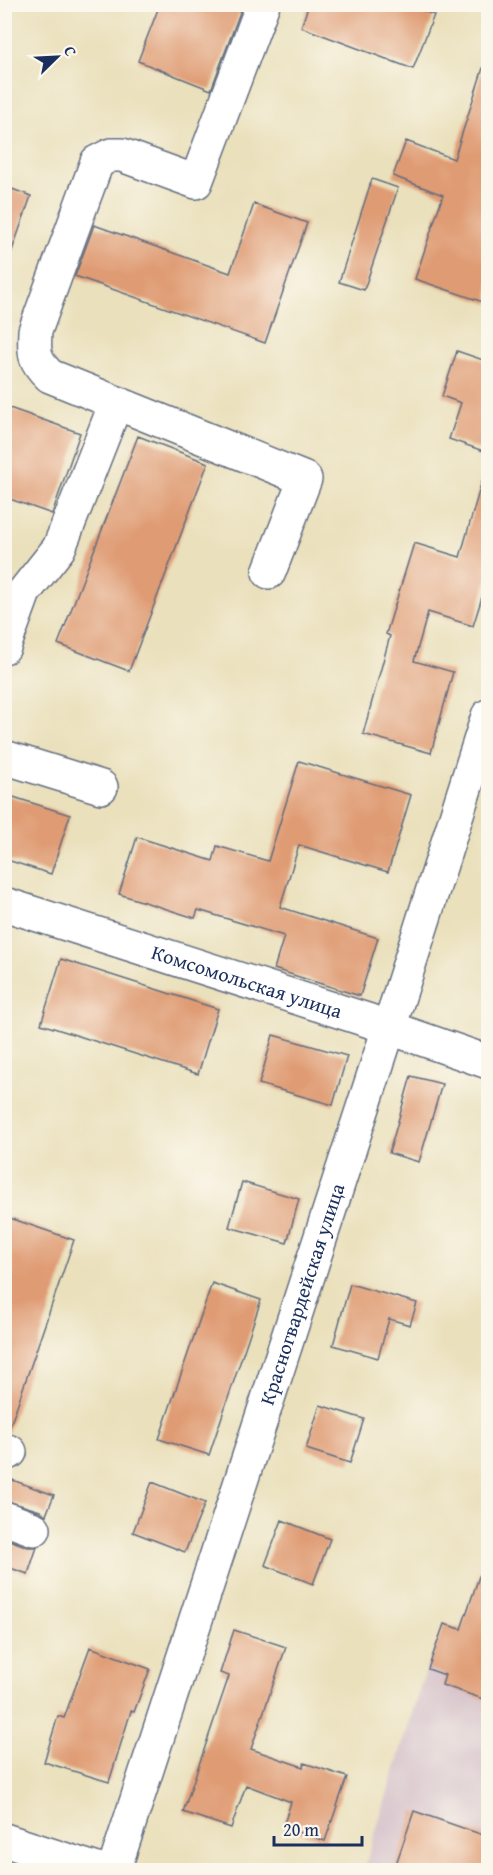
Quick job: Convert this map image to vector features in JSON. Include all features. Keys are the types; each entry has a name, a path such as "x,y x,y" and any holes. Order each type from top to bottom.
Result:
{"street":[{"path":"263,4 196,182 122,155 111,155 98,162 35,331 34,347 38,365 50,376 305,479 269,572"},
{"path":"4,647 24,592 58,548 116,403"},
{"name":"Красногвардейская улица","path":"114,1870 390,1028 489,716"},
{"path":"4,757 101,787"},
{"name":"Комсомольская улица","path":"4,904 489,1062"},
{"path":"4,1840 97,1870"}],"shaded area":[{"path":"479,1576 488,1579 488,1870 377,1870 365,1866 421,1684 444,1624 461,1629"}],"building":[{"path":"160,4 243,4 211,90 138,61"},
{"path":"309,4 405,4 434,15 413,69 301,27"},
{"path":"483,68 489,68 489,304 415,279 443,195 393,176 406,141 454,159"},
{"path":"372,179 398,188 364,290 339,282"},
{"path":"4,186 31,196 8,262 4,261"},
{"path":"254,204 307,223 265,343 75,276 94,225 230,273"},
{"path":"457,351 489,362 489,453 449,439 461,403 442,396"},
{"path":"4,406 80,433 52,514 4,497"},
{"path":"138,436 208,463 129,671 58,644"},
{"path":"482,481 489,482 489,575 473,626 428,612 414,661 453,672 431,753 363,734 390,636 386,634 414,543 460,557"},
{"path":"299,761 411,795 388,872 299,845 280,907 378,938 360,996 274,969 284,936 198,910 195,918 119,894 137,837 213,861 217,846 268,861"},
{"path":"4,794 70,815 51,874 4,859"},
{"path":"61,959 218,1009 198,1074 41,1024"},
{"path":"273,1035 347,1056 333,1105 259,1084"},
{"path":"411,1076 442,1084 419,1162 389,1153"},
{"path":"242,1182 299,1199 287,1243 229,1227"},
{"path":"4,1216 74,1240 8,1432 4,1431"},
{"path":"212,1283 261,1300 209,1455 159,1439"},
{"path":"350,1284 417,1303 410,1325 389,1319 378,1358 333,1345"},
{"path":"320,1405 364,1419 350,1463 306,1449"},
{"path":"4,1477 54,1495 46,1515 4,1500"},
{"path":"152,1482 205,1503 185,1552 133,1532"},
{"path":"282,1520 330,1539 313,1584 265,1565"},
{"path":"4,1538 28,1547 37,1547 28,1574 4,1566"},
{"path":"485,1559 489,1560 489,1701 442,1685 445,1675 428,1669 444,1624 461,1629"},
{"path":"234,1630 286,1647 251,1749 303,1767 304,1763 347,1777 325,1841 283,1827 291,1802 246,1785 231,1828 183,1812 229,1676 220,1673"},
{"path":"90,1647 150,1669 134,1712 131,1711 109,1782 44,1762 58,1716 64,1718"},
{"path":"414,1811 489,1837 489,1870 394,1870"}]}
